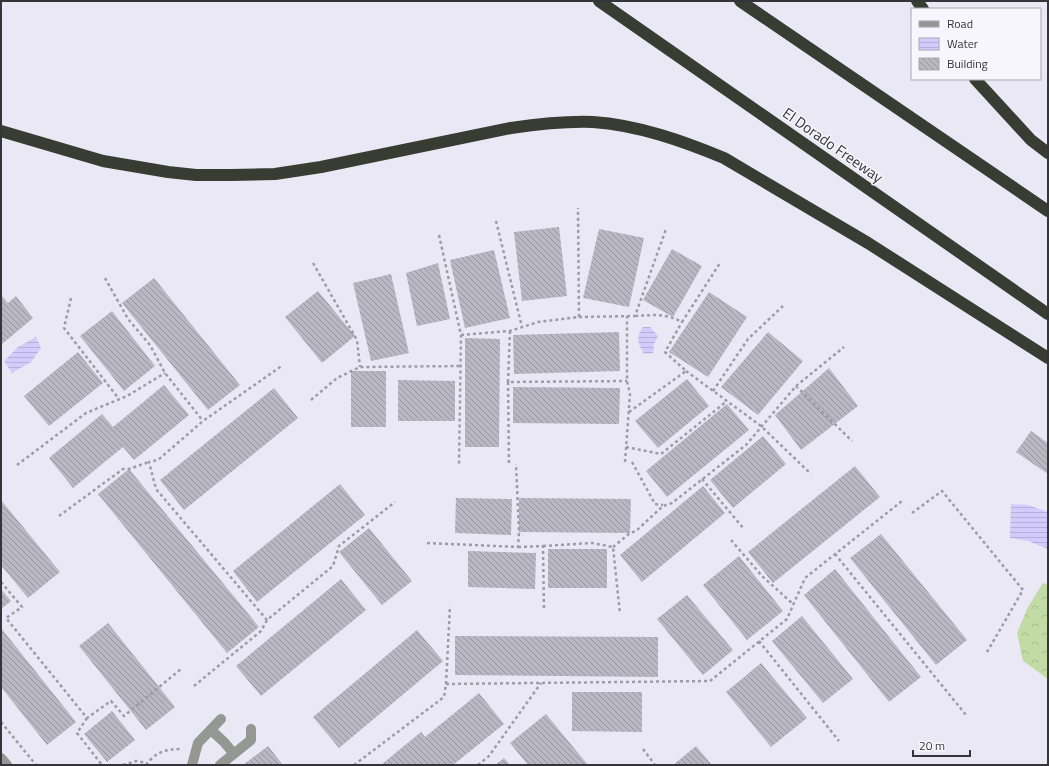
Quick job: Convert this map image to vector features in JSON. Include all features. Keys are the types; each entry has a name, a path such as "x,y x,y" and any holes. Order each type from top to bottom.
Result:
{"highway":[{"name":"El Dorado Freeway","path":"599,1 1048,314"},
{"path":"740,1 1048,211"},
{"path":"975,80 1031,140 1048,153"},
{"path":"1,131 103,161 168,172 231,175 275,174 537,124 593,122 647,131 699,147 724,158 868,243 1048,358"}],"street":[{"path":"192,765 198,743 221,719"},
{"path":"211,730 234,754"},
{"path":"220,765 251,740 251,730"},
{"path":"1,758 7,765"}],"path":[{"path":"578,208 579,317"},
{"path":"496,221 522,327"},
{"path":"635,316 666,229"},
{"path":"439,235 461,335 459,465"},
{"path":"313,263 357,340 360,367"},
{"path":"720,263 682,322 665,352 713,391 761,426 811,474"},
{"path":"105,278 128,320 150,345 165,373 203,421"},
{"path":"71,298 64,328 119,399"},
{"path":"713,391 748,339 783,306"},
{"path":"461,335 510,332 538,322 579,317 664,315 673,317 682,322"},
{"path":"625,462 630,394 627,381 627,316"},
{"path":"509,464 508,382 510,332"},
{"path":"632,462 655,504 663,506 672,504 746,445 796,386 844,347"},
{"path":"59,516 123,469 158,460 203,421 283,365"},
{"path":"311,400 337,378 360,367 460,366"},
{"path":"629,412 686,370"},
{"path":"17,465 86,413 119,399 165,373"},
{"path":"508,382 627,381"},
{"path":"796,386 852,441"},
{"path":"626,447 661,454 727,401"},
{"path":"149,462 156,489 267,620"},
{"path":"516,464 519,532 518,547"},
{"path":"702,479 744,529"},
{"path":"912,513 942,491 1023,590 988,652"},
{"path":"446,684 710,681 786,619 805,578 902,501"},
{"path":"194,686 261,631 267,620 333,566 339,546 395,502"},
{"path":"613,547 630,533 636,531 663,506"},
{"path":"731,540 762,576 794,604"},
{"path":"427,542 518,547 592,543 613,547"},
{"path":"543,546 544,610"},
{"path":"613,547 620,614"},
{"path":"835,554 966,715"},
{"path":"1,582 22,607 6,618 87,718"},
{"path":"354,765 444,698 450,606"},
{"path":"759,641 839,741"},
{"path":"102,765 77,734 87,718 111,701 124,716 181,669"},
{"path":"478,765 489,756 541,683"},
{"path":"1,722 36,765"},
{"path":"123,765 136,761 146,764 158,752 172,749 186,750 195,754"},
{"path":"643,749 655,765"}],"green space":[{"path":"1043,583 1048,585 1048,679 1023,661 1017,633 1028,607"}],"water":[{"path":"643,327 650,327 658,336 654,344 653,353 644,354 640,347 638,337"},
{"path":"36,337 41,348 31,362 12,373 4,361 18,347"},
{"path":"1011,504 1028,505 1048,512 1048,549 1028,541 1010,538"}],"building":[{"path":"559,227 567,296 522,301 514,232"},
{"path":"599,229 644,238 629,307 583,298"},
{"path":"672,249 702,266 673,317 643,300"},
{"path":"494,250 510,318 465,328 450,260"},
{"path":"438,263 450,319 417,326 406,273"},
{"path":"391,274 409,353 371,361 353,283"},
{"path":"154,278 240,385 208,410 122,303"},
{"path":"318,291 355,336 322,363 285,317"},
{"path":"709,292 747,317 708,377 669,352"},
{"path":"1,295 8,303 16,296 33,318 1,345"},
{"path":"112,311 155,366 124,391 80,336"},
{"path":"619,332 620,371 514,374 513,335"},
{"path":"768,332 803,361 758,415 721,387"},
{"path":"465,338 500,339 499,447 465,447"},
{"path":"78,352 103,383 49,426 24,396"},
{"path":"829,368 858,406 801,450 775,415"},
{"path":"351,371 386,371 386,427 351,427"},
{"path":"687,379 709,406 658,448 635,421"},
{"path":"398,380 455,381 455,421 398,421"},
{"path":"164,385 189,415 134,460 123,447 73,488 49,458 102,414 113,427"},
{"path":"513,387 620,388 619,424 513,423"},
{"path":"274,388 298,418 184,510 160,480"},
{"path":"727,404 749,430 667,497 646,471"},
{"path":"1031,431 1048,443 1048,474 1016,452"},
{"path":"763,436 786,464 733,508 710,480"},
{"path":"855,466 880,497 773,583 748,552"},
{"path":"129,469 259,627 227,653 98,494"},
{"path":"340,484 365,515 257,602 233,571"},
{"path":"703,486 725,513 642,582 620,555"},
{"path":"456,498 512,499 511,535 455,533"},
{"path":"519,498 631,499 630,533 519,532"},
{"path":"1,500 60,572 28,598 1,565"},
{"path":"369,528 412,581 382,605 339,552"},
{"path":"881,534 967,640 936,665 850,558"},
{"path":"548,549 607,549 607,588 548,588"},
{"path":"468,551 536,553 535,589 468,587"},
{"path":"739,556 783,611 747,640 703,585"},
{"path":"835,569 921,677 889,702 804,595"},
{"path":"341,579 366,610 261,696 236,666"},
{"path":"1,589 11,601 1,609"},
{"path":"687,595 733,650 703,675 657,619"},
{"path":"802,616 853,679 823,703 772,641"},
{"path":"108,623 175,707 146,730 79,646"},
{"path":"1,628 76,722 47,745 1,687"},
{"path":"417,630 443,661 339,748 313,717"},
{"path":"455,636 658,637 658,677 455,675"},
{"path":"761,663 807,718 771,747 726,692"},
{"path":"572,692 642,692 642,732 572,731"},
{"path":"479,693 504,724 453,765 381,765 421,732 425,737"},
{"path":"112,711 135,740 107,762 84,734"},
{"path":"546,714 588,765 528,765 510,743"},
{"path":"268,746 283,765 243,765"},
{"path":"696,746 712,765 673,765"},
{"path":"504,758 510,765 495,765"}]}
